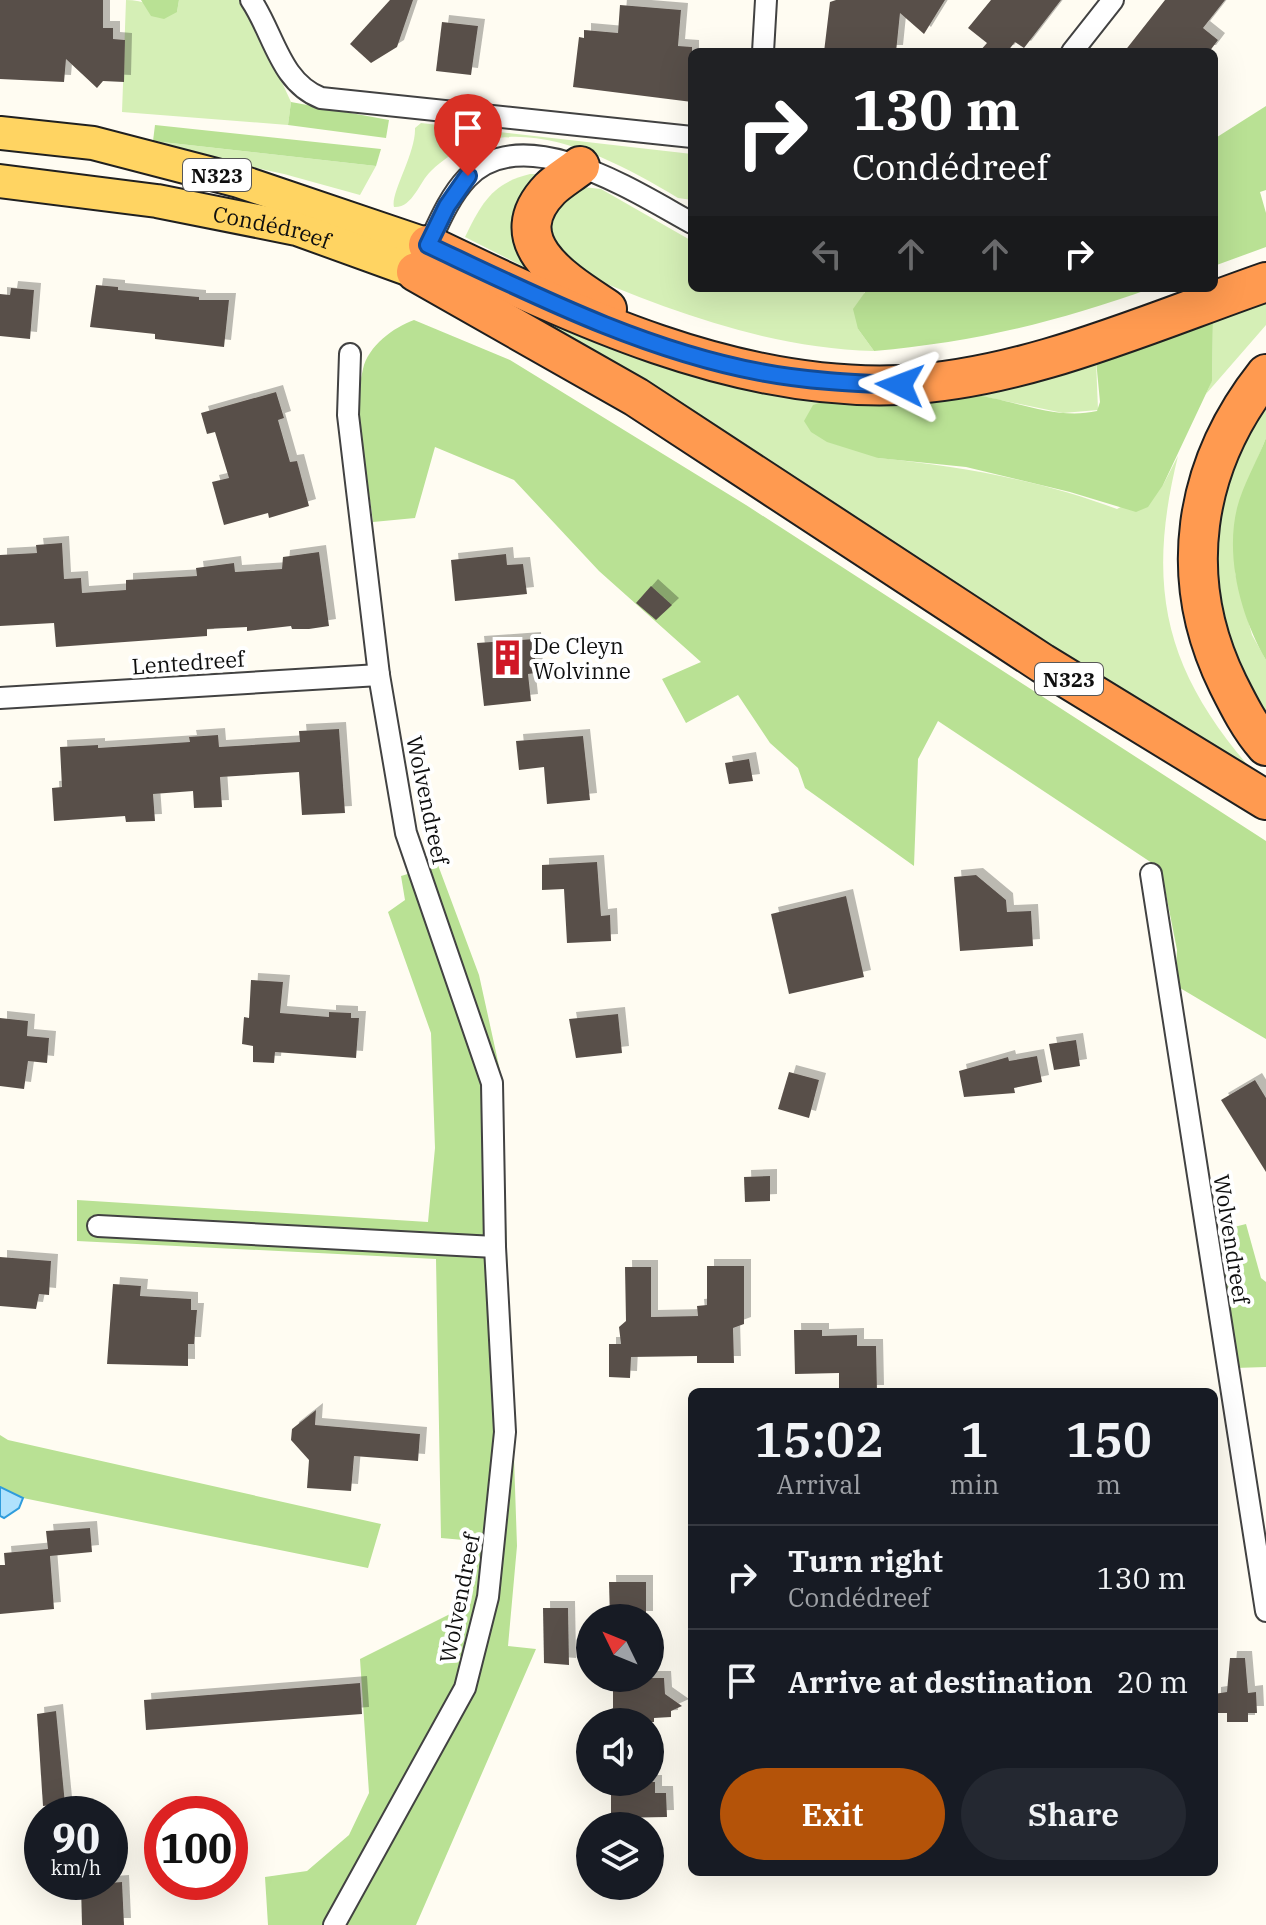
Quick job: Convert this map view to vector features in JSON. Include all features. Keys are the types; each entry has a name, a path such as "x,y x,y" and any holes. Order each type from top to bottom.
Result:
{"highway":[{"path":"580,166 549,189 539,206 532,232 535,246 555,274 626,321 644,338"},
{"name":"N323","path":"422,258 644,338 759,372 819,381 900,385 989,372 1102,341 1266,282"},
{"name":"N323","path":"422,258 1042,663 1266,800"},
{"path":"1266,374 1216,456 1205,491 1197,568 1206,632 1238,704 1266,746"}],"main road":[{"name":"Condédreef","path":"0,133 93,143 239,181 422,258"},
{"name":"Condédreef","path":"0,181 157,201 422,258"}],"street":[{"path":"251,0 290,77 305,92 321,98 688,137"},
{"path":"763,48 766,0"},
{"path":"1075,48 1113,0"},
{"path":"422,258 447,206 468,176 494,160 528,154 580,166 688,221"},
{"name":"Wolvendreef","path":"334,1925 465,1688 481,1631 496,1540 505,1432 495,1247 492,1083 406,833 379,675 348,415 350,354"},
{"name":"Lentedreef","path":"0,698 379,675"},
{"name":"Wolvendreef","path":"1151,874 1266,1611"},
{"path":"98,1226 495,1247"}],"green space":[{"path":"126,0 177,12 179,0 244,0 291,102 288,125 122,112"},
{"path":"141,0 179,0 177,12 164,19 151,16"},
{"path":"291,102 389,120 386,138 288,125"},
{"path":"1266,106 1266,190 1260,192 1266,213 1266,247 1218,265 1218,136"},
{"path":"421,123 688,154 688,199 678,198 587,152 555,142 522,137 490,139 460,150 431,171 406,203 394,207 412,149 415,128"},
{"path":"155,125 381,149 376,166 153,141"},
{"path":"153,141 376,166 360,195 284,174 157,147"},
{"path":"530,174 549,174 534,272 465,237 489,196 506,183"},
{"path":"583,187 601,189 688,239 688,292 865,292 858,329 874,351 794,343 716,324 566,267 555,261 544,213"},
{"path":"865,292 1140,292 1015,329 874,351 858,329 853,309"},
{"path":"513,295 836,398 878,458 999,476 1058,490 1117,509 1163,485 1178,456 1163,552 1165,594 1172,634 1186,672 1206,710 1266,786 508,306"},
{"path":"1266,298 1266,325 1206,394 1212,380 1213,317"},
{"path":"1213,317 1212,381 1163,485 1148,507 1136,512 1070,492 966,467 878,458 827,442 811,432 804,421 813,405 867,395 909,393 982,396 1064,413 1097,411 1100,402 1096,360"},
{"path":"414,320 510,360 746,505 1266,841 1266,1039 1175,985 1177,950 1161,869 938,721 918,759 914,866 805,788 798,768 770,743 738,695 686,723 662,679 701,662 599,571 514,480 435,447 415,518 373,522 360,425 363,369 370,353 383,338"},
{"path":"1096,360 1098,410 1063,413 967,393"},
{"path":"1266,402 1266,438 1237,509 1235,573 1252,635 1266,660 1266,717 1238,671 1215,584 1216,531 1224,481"},
{"path":"1266,438 1266,660 1243,606 1233,547 1237,508"},
{"path":"438,865 479,975 501,1075 517,1546 508,1646 536,1649 416,1925 268,1925 265,1877 307,1871 349,1835 369,1793 360,1659 460,1609 475,1541 441,1538 436,1259 77,1241 77,1200 428,1222 435,1148 431,1033 388,912 405,900 401,876"},
{"path":"1246,1224 1261,1278 1266,1282 1266,1367 1235,1368 1218,1231"},
{"path":"0,1435 8,1440 381,1524 368,1568 23,1498 0,1487"}],"water":[{"path":"0,1487 23,1498 19,1508 4,1518 0,1516"}],"building":[{"path":"0,0 103,0 103,28 113,28 113,39 125,40 124,82 103,81 97,88 66,59 64,82 0,79"},
{"path":"390,0 413,0 397,47 371,63 350,44"},
{"path":"945,0 924,34 900,13 896,48 824,48 830,2"},
{"path":"991,0 1061,0 1024,48 1015,42 1010,48 983,48 987,43 968,28"},
{"path":"1165,0 1225,0 1203,28 1218,40 1212,48 1127,48"},
{"path":"620,5 681,10 678,46 692,47 688,48 688,101 573,87 579,37 584,38 584,30 618,33"},
{"path":"442,22 478,26 471,75 436,71"},
{"path":"96,285 118,287 118,290 199,297 199,300 229,300 224,347 155,339 155,334 90,327"},
{"path":"11,288 34,290 30,339 0,336 0,294 10,295"},
{"path":"276,392 284,418 278,420 290,462 297,461 309,506 269,518 268,513 224,525 212,482 229,478 215,432 207,434 201,413"},
{"path":"62,543 64,579 81,578 82,593 126,590 126,580 197,576 196,568 234,563 235,572 282,569 283,557 319,552 329,626 247,631 247,627 207,629 207,636 56,647 54,623 0,626 0,555 37,553 36,545"},
{"path":"506,554 507,565 523,564 527,594 455,601 451,560"},
{"path":"651,586 672,605 656,620 636,603"},
{"name":"De Cleyn Wolvinne","path":"534,639 536,673 528,674 531,701 484,706 477,643"},
{"path":"339,729 345,813 302,815 299,772 220,777 222,807 194,808 193,791 153,794 155,821 126,822 125,816 54,821 52,788 62,787 60,747 98,745 98,748 190,742 189,737 218,735 219,747 300,742 299,731"},
{"path":"583,736 590,800 547,804 544,767 519,770 516,741"},
{"path":"749,759 753,781 729,784 725,763"},
{"path":"597,862 601,916 610,915 611,941 567,943 564,889 542,890 542,865"},
{"path":"976,875 1006,900 1007,912 1031,911 1033,946 960,951 954,877"},
{"path":"846,896 864,977 789,994 771,914"},
{"path":"251,980 283,982 280,1013 329,1017 329,1012 351,1013 351,1018 359,1018 356,1058 275,1052 274,1063 253,1062 253,1046 242,1044 244,1017 249,1018"},
{"path":"618,1014 622,1053 576,1058 569,1019"},
{"path":"0,1018 28,1021 27,1036 49,1038 47,1063 28,1061 24,1089 0,1086"},
{"path":"1076,1040 1080,1066 1054,1070 1049,1044"},
{"path":"1037,1056 1042,1082 1014,1088 1015,1093 964,1097 959,1071 1008,1057 1009,1061"},
{"path":"789,1072 819,1080 809,1118 778,1109"},
{"path":"1255,1080 1266,1098 1266,1172 1221,1100"},
{"path":"770,1176 770,1201 745,1202 744,1177"},
{"path":"0,1257 51,1261 49,1295 39,1294 36,1309 0,1306"},
{"path":"707,1266 744,1266 744,1324 733,1328 734,1363 697,1363 697,1356 631,1357 630,1378 609,1377 609,1344 621,1344 619,1327 626,1321 625,1267 651,1267 651,1317 698,1316 697,1306 707,1305"},
{"path":"113,1284 141,1286 140,1296 191,1299 191,1310 197,1310 194,1344 188,1344 188,1366 107,1364"},
{"path":"794,1330 822,1330 822,1336 857,1335 857,1346 876,1346 877,1388 839,1388 839,1373 795,1374"},
{"path":"316,1410 315,1425 420,1434 418,1461 354,1456 351,1491 307,1488 309,1460 291,1440 292,1429"},
{"path":"90,1528 92,1552 50,1556 54,1609 0,1614 0,1565 5,1565 4,1553 48,1549 46,1531"},
{"path":"609,1582 646,1582 646,1604 610,1604"},
{"path":"543,1608 568,1608 569,1665 544,1663"},
{"path":"1230,1658 1245,1658 1248,1693 1256,1692 1257,1713 1248,1713 1248,1722 1227,1722 1227,1713 1218,1713 1218,1693 1227,1692"},
{"path":"664,1678 665,1694 682,1706 671,1711 671,1717 664,1717 664,1708 613,1708 613,1692 664,1692"},
{"path":"360,1683 362,1714 146,1730 144,1700"},
{"path":"56,1711 64,1796 42,1796 37,1714"},
{"path":"666,1793 667,1817 664,1817 664,1812 611,1812 611,1796 664,1796"},
{"path":"81,1900 123,1900 124,1925 82,1925"}],"place":[{"name":"De Cleyn Wolvinne","path":"507,658"}],"route":[{"path":"468,176 447,206 428,245 558,307 706,358 759,372 819,381 900,385"}]}
